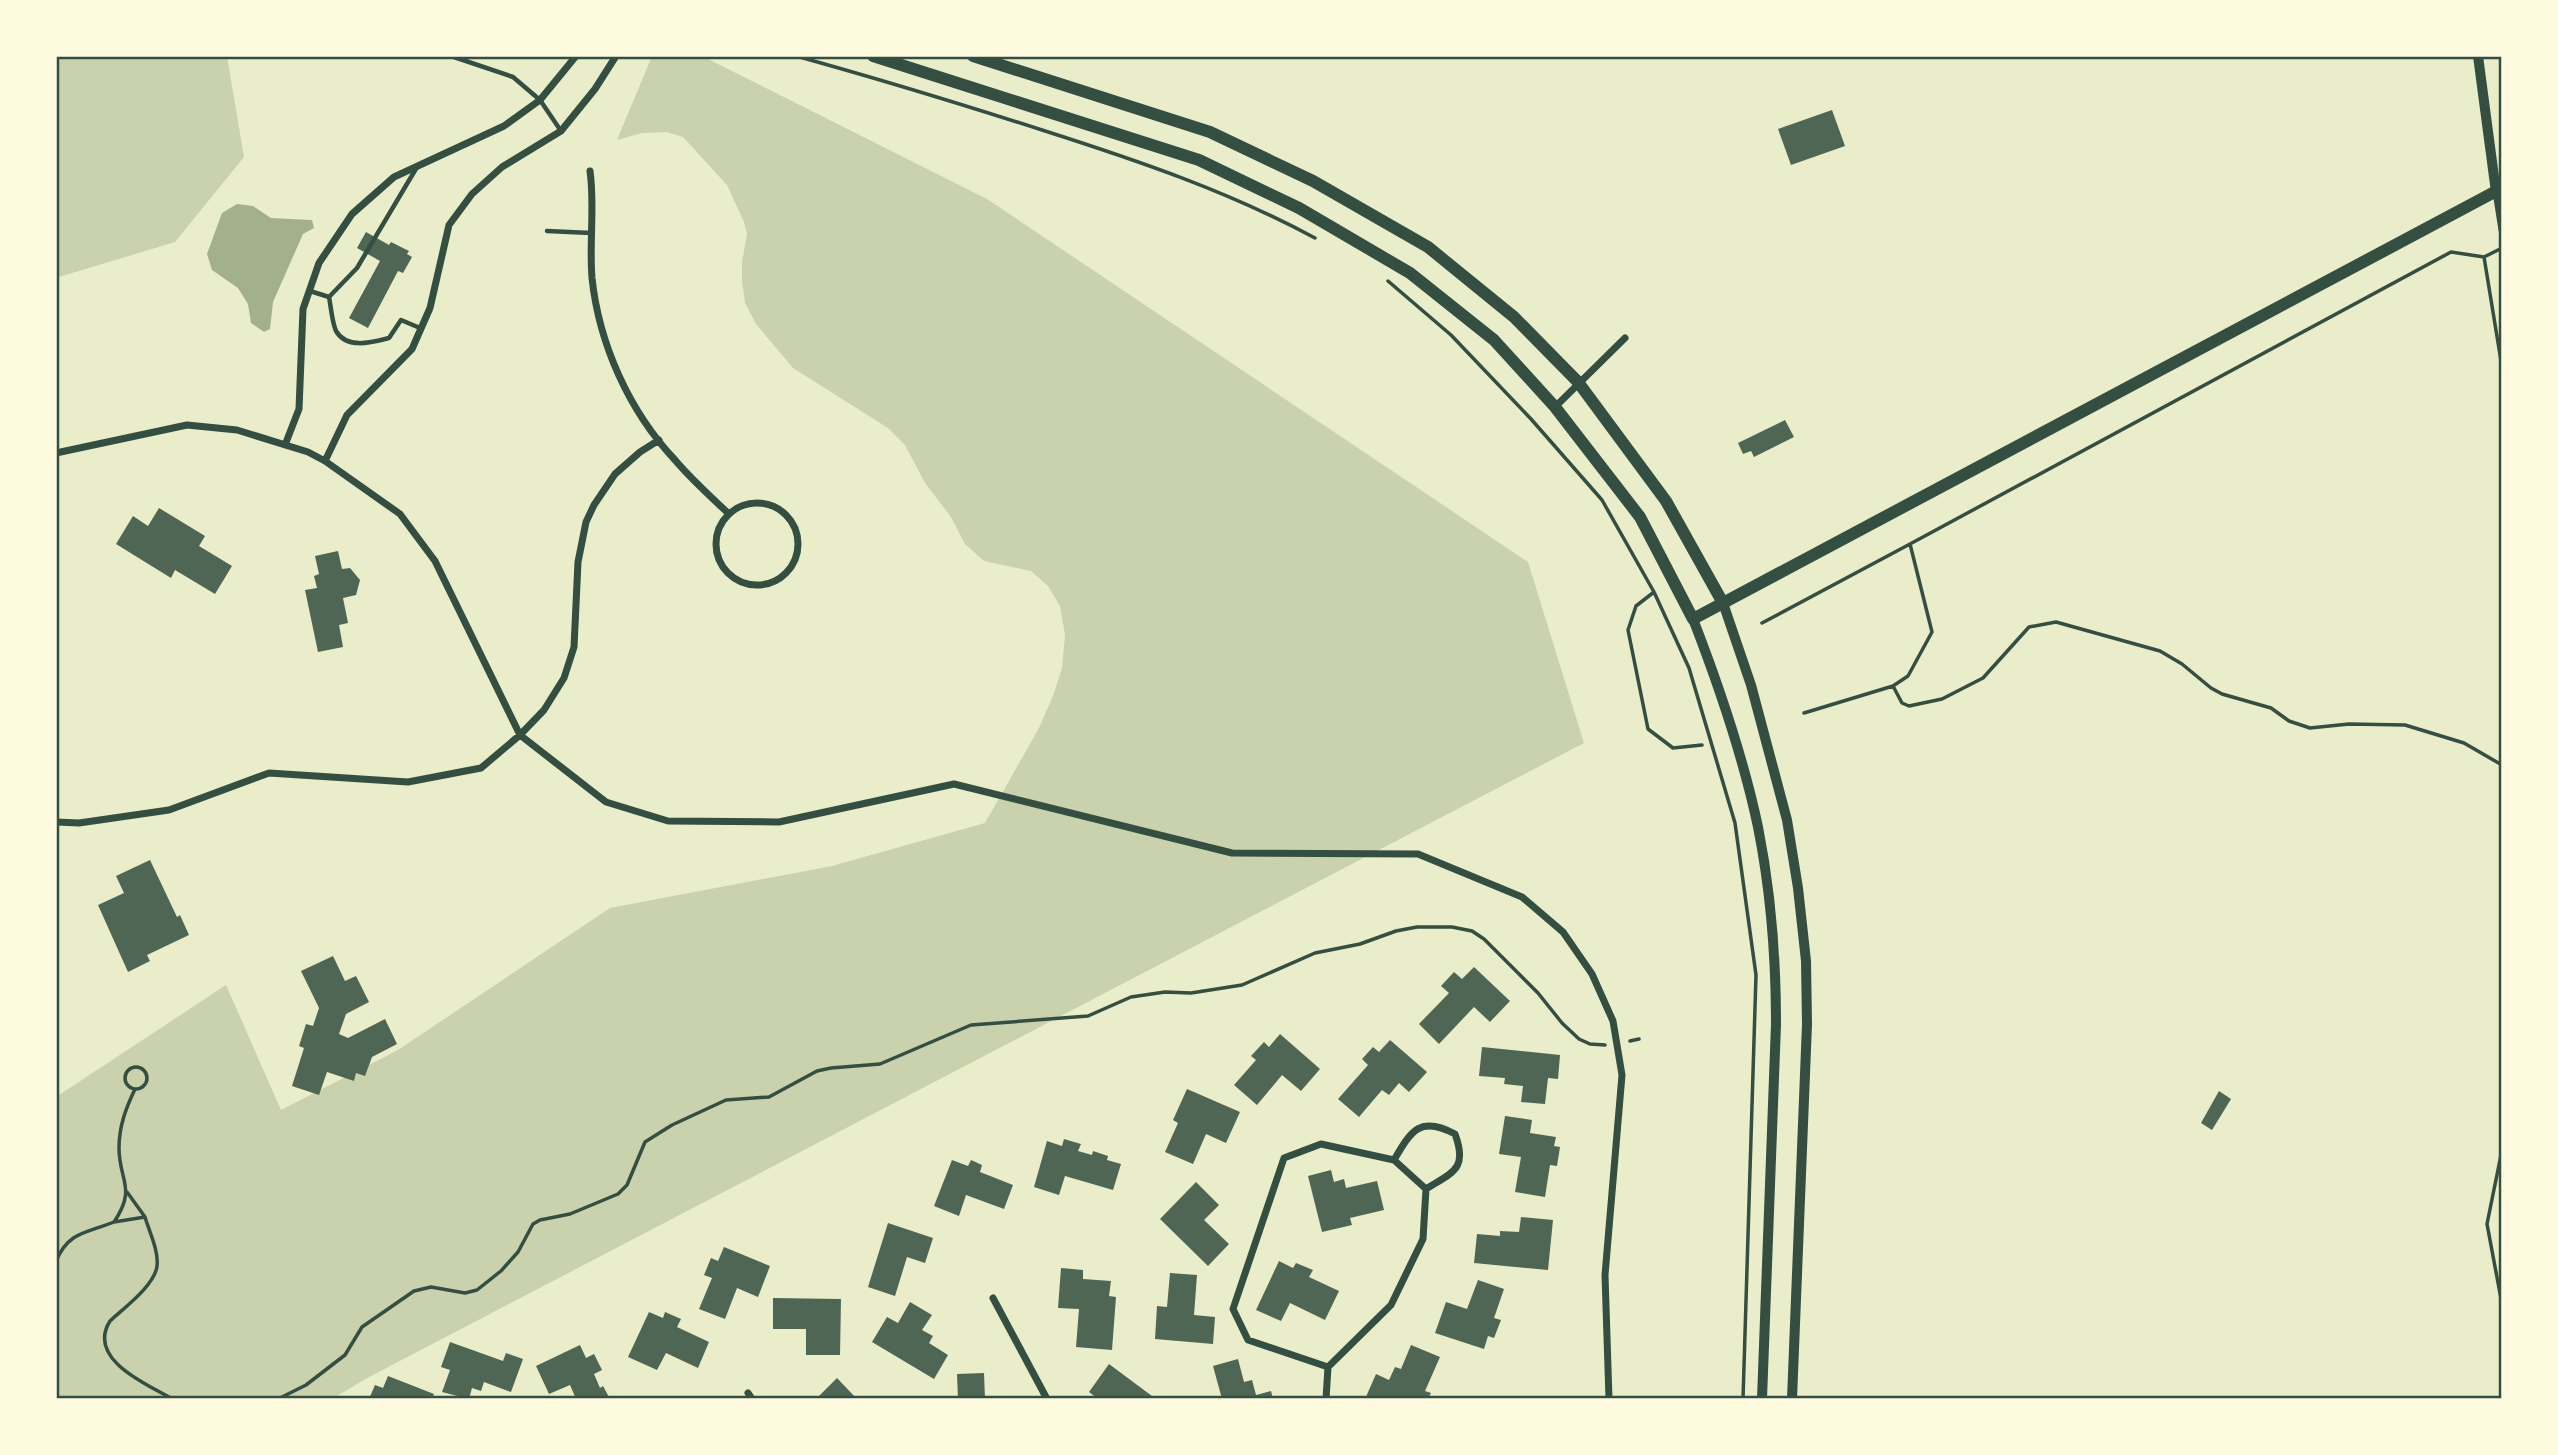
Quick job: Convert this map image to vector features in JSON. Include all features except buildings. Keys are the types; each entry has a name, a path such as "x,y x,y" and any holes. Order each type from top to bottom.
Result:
{"main road":[{"path":"873,56 1199,160 1299,208 1410,273 1493,340 1555,407 1640,517 1693,618 2499,190"},
{"path":"973,56 1210,132 1313,181 1428,247 1514,317 1578,382 1666,501 1723,603"}],"street":[{"path":"285,445 299,409 303,309 319,263 352,214 394,177 504,126 540,100 576,56"},
{"path":"325,461 347,415 412,349 430,308 449,225 472,194 502,167 561,131 595,89 616,56"},
{"path":"2478,56 2499,190 2502,230"},
{"path":"590,170 592,278 606,345 634,404 659,440 673,459 728,513"},
{"path":"1555,407 1625,338"},
{"path":"56,453 187,425 237,430 308,452 325,461 400,514 435,561 520,735 606,802 668,821 779,821 954,784 1232,853 1418,854 1522,897 1563,932 1592,974 1613,1021 1622,1076 1605,1275 1609,1399"},
{"path":"56,822 79,823 169,810 269,773 408,782 481,768 520,735 556,693 570,663 577,630 580,543 590,514 615,474 640,452 659,440"},
{"path":"754,503 767,504 788,515 794,524 799,547 796,559 781,579 769,584 755,584 730,576 723,568 717,556 716,542 718,530 728,513 742,505 754,503"},
{"path":"1723,603 1751,685 1787,821 1806,961 1807,1024 1792,1399"},
{"path":"1693,618 1722,695 1758,827 1776,963 1762,1399"},
{"path":"1394,1160 1407,1138 1420,1127 1437,1124 1455,1134 1461,1152 1455,1171 1426,1189"},
{"path":"1328,1367 1248,1340 1233,1309 1284,1158 1321,1143 1394,1160 1426,1189"},
{"path":"1326,1399 1328,1367 1391,1305 1423,1239 1426,1189"},
{"path":"993,1298 1047,1399"}],"lane":[{"path":"451,56 513,77 540,100 561,131"},
{"path":"329,297 357,268 417,166"},
{"path":"547,232 591,233"},
{"path":"310,290 329,297"},
{"path":"329,297 336,330 342,337 352,341 365,344 389,338 401,320 421,328"}],"path":[{"path":"796,56 1006,118 1152,165 1272,215 1320,241"},
{"path":"1762,623 2451,252 2484,257 2502,248"},
{"path":"2484,257 2502,366"},
{"path":"1381,274 1451,335 1531,419 1602,500 1654,592 1689,668 1735,823 1756,975 1743,1399"},
{"path":"1804,713 1893,686 1908,676 1932,632 1910,544"},
{"path":"1654,592 1636,607 1628,630 1648,729 1673,748 1702,746"},
{"path":"1893,686 1902,703 1909,706 1942,699 1983,678 2029,627 2056,622 2160,652 2182,664 2222,694 2271,708 2289,721 2310,728 2349,724 2405,725 2464,743 2502,765"},
{"path":"278,1399 306,1385 345,1356 362,1328 414,1291 431,1287 465,1293 477,1290 501,1271 517,1252 533,1224 570,1214 618,1194 627,1185 645,1142 673,1125 726,1100 769,1097 817,1071 880,1064 971,1025 1088,1016 1131,997 1165,992 1191,993 1242,985 1315,953 1360,944 1396,931 1417,927 1452,927 1472,932 1484,939 1579,1039 1590,1044 1603,1045"},
{"path":"114,1222 125,1202 127,1192 119,1151 123,1113 135,1089 141,1087 146,1079 145,1072 136,1067 129,1069 125,1075 128,1086 135,1089"},
{"path":"2502,1150 2487,1224 2502,1304"},
{"path":"127,1192 145,1217 158,1264 149,1283 110,1321 106,1328 104,1346 115,1363 173,1399"},
{"path":"56,1261 61,1250 80,1232 145,1217"}],"shaded area":[{"path":"56,56 227,56 244,157 175,242 59,277 56,275"},
{"path":"652,56 702,56 987,199 1528,562 1584,743 369,1377 332,1399 56,1399 56,1097 226,985 281,1110 398,1050 610,908 832,866 985,823 1039,728 1062,668 1065,635 1060,606 1048,586 1031,571 984,561 965,544 951,517 925,483 905,445 888,428 793,368 756,324 745,303 742,281 747,234 744,222 727,185 683,137 667,132 642,133 617,140"},
{"path":"237,204 253,206 271,218 312,220 314,228 303,234 273,302 270,329 264,332 251,323 248,304 238,288 212,270 207,254 222,213"}]}
